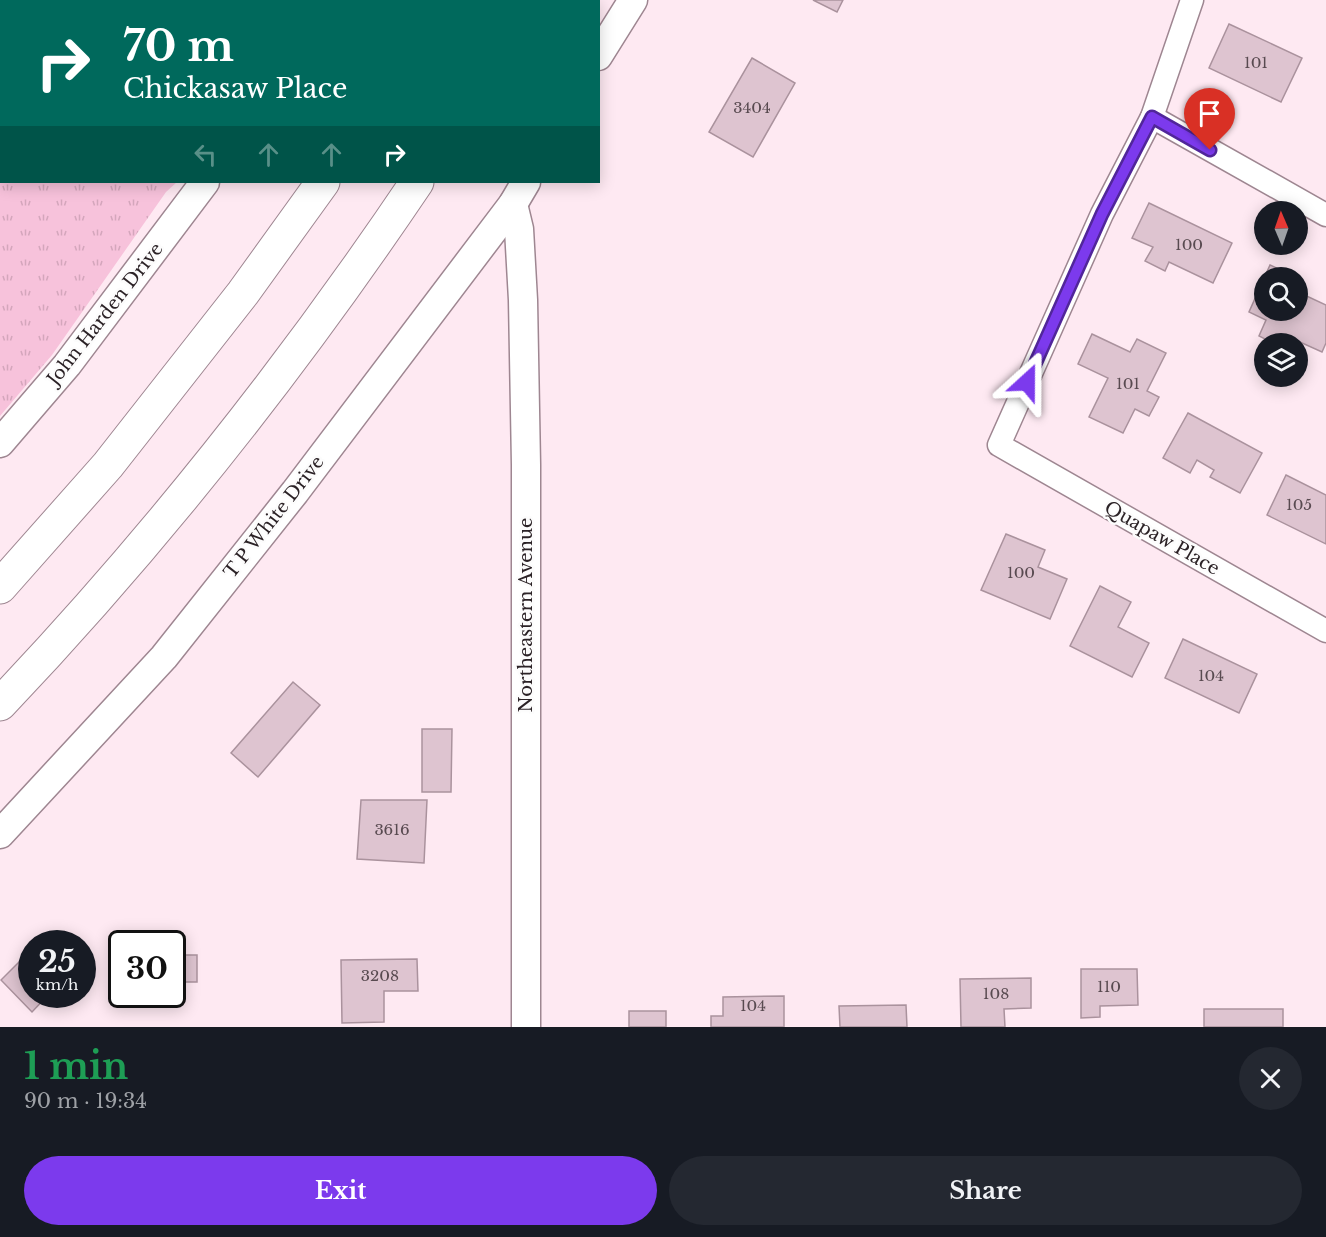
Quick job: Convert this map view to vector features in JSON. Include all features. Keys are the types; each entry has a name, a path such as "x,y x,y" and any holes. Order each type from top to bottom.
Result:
{"highway":[{"path":"0,587 108,465 243,293 322,183"},
{"path":"0,704 132,556 267,390 416,183"}],"street":[{"path":"600,53 633,0"},
{"path":"1192,0 1152,117 1326,215"},
{"name":"Quapaw Place","path":"1152,117 1102,214 999,445 1326,631"},
{"name":"John Harden Drive","path":"0,443 67,365 204,183"},
{"name":"T P White Drive","path":"0,834 164,657 295,492 519,193"},
{"name":"Northeastern Avenue","path":"519,193 525,423 526,1027"}],"green space":[{"path":"0,183 176,183 166,192 52,355 0,416"}],"building":[{"path":"813,0 843,0 837,12"},
{"path":"1229,24 1302,58 1281,102 1209,68"},
{"path":"752,58 795,83 753,157 709,132"},
{"path":"1149,203 1232,243 1213,283 1169,262 1165,271 1145,261 1153,247 1132,238"},
{"path":"1308,297 1326,305 1326,343 1322,352 1308,346 1308,333 1260,333 1266,321 1308,321"},
{"path":"1254,301 1254,314 1249,312"},
{"path":"1092,334 1130,352 1137,339 1166,353 1147,391 1159,397 1149,416 1135,409 1123,433 1089,417 1108,378 1078,364"},
{"path":"1188,413 1262,453 1240,493 1210,477 1214,470 1197,460 1190,473 1163,458"},
{"path":"1286,475 1326,495 1326,544 1267,515"},
{"path":"1006,534 1045,550 1038,567 1067,579 1050,619 981,590"},
{"path":"1100,586 1131,602 1118,627 1149,643 1132,677 1070,646"},
{"path":"1183,639 1257,674 1239,713 1165,678"},
{"path":"293,682 320,705 258,777 231,753"},
{"path":"422,729 452,729 451,792 422,792"},
{"path":"361,800 427,800 424,863 357,859"},
{"path":"186,955 197,955 197,982 186,982"},
{"path":"417,959 418,991 384,991 384,1022 342,1023 341,960"},
{"path":"18,963 18,998 1,980"},
{"path":"1081,969 1137,969 1138,1005 1100,1006 1100,1017 1081,1018"},
{"path":"1031,978 1031,1008 1004,1009 1005,1027 961,1027 960,979"},
{"path":"784,996 784,1027 711,1027 711,1016 723,1016 723,997"},
{"path":"906,1005 907,1027 840,1027 839,1006"},
{"path":"1204,1009 1283,1009 1283,1027 1204,1027"},
{"path":"629,1011 666,1011 666,1027 629,1027"}],"route":[{"path":"1027,382 1102,214 1152,117 1210,150"}]}
